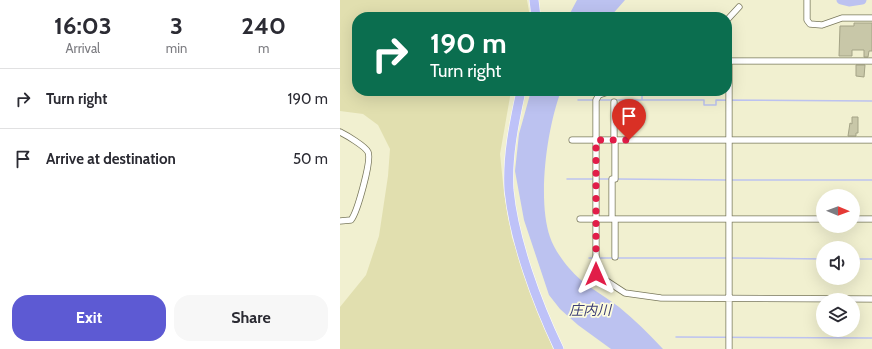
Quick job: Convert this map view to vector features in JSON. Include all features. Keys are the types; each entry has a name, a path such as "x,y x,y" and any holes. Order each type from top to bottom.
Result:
{"main road":[{"path":"534,0 535,12"},
{"path":"520,96 511,143 509,189 512,210 525,264 559,349"}],"street":[{"path":"807,0 807,20 810,24 822,25 842,18 872,18"},
{"path":"732,15 739,7"},
{"path":"732,61 872,61"},
{"path":"598,96 596,100 596,274 624,294 661,298 872,298"},
{"path":"728,96 729,349"},
{"path":"614,102 615,179 612,179 614,257"},
{"path":"340,132 366,149 369,155 367,170 356,214 351,220 340,221"},
{"path":"572,140 872,140"},
{"path":"580,218 816,219"},
{"path":"860,219 872,219"}],"shaded area":[{"path":"340,0 527,0 529,12 352,12 352,96 510,96 500,154 504,193 512,238 553,349 340,349 340,307 366,275 379,236 388,176 390,149 378,125 363,114 340,111"}],"water":[{"path":"577,0 625,0 614,12 571,12"},
{"name":"庄内川","path":"530,96 559,96 548,143 544,184 546,221 553,245 574,274 625,312 663,349 611,349 578,325 560,309 549,295 524,220 515,171 519,134"}],"building":[{"path":"854,23 872,23 872,51 869,51 868,57 864,57 864,50 852,50 852,56 839,56 840,26 854,26"},
{"path":"856,65 865,65 864,77 856,76"},
{"path":"852,117 858,117 858,133 856,133 856,136 848,136 850,123 852,124"}],"waterway":[{"path":"841,0 849,2 862,0"},
{"path":"578,100 595,100"},
{"path":"599,100 704,100 704,105 716,105 716,100 872,101"},
{"path":"567,179 594,179"},
{"path":"598,179 610,179"},
{"path":"617,179 726,180"},
{"path":"732,180 872,180"},
{"path":"589,258 613,258"},
{"path":"617,258 727,258"},
{"path":"731,258 816,259"},
{"path":"860,259 872,259"},
{"path":"676,337 872,338"}],"route":[{"path":"596,274 596,140 629,140"}]}
